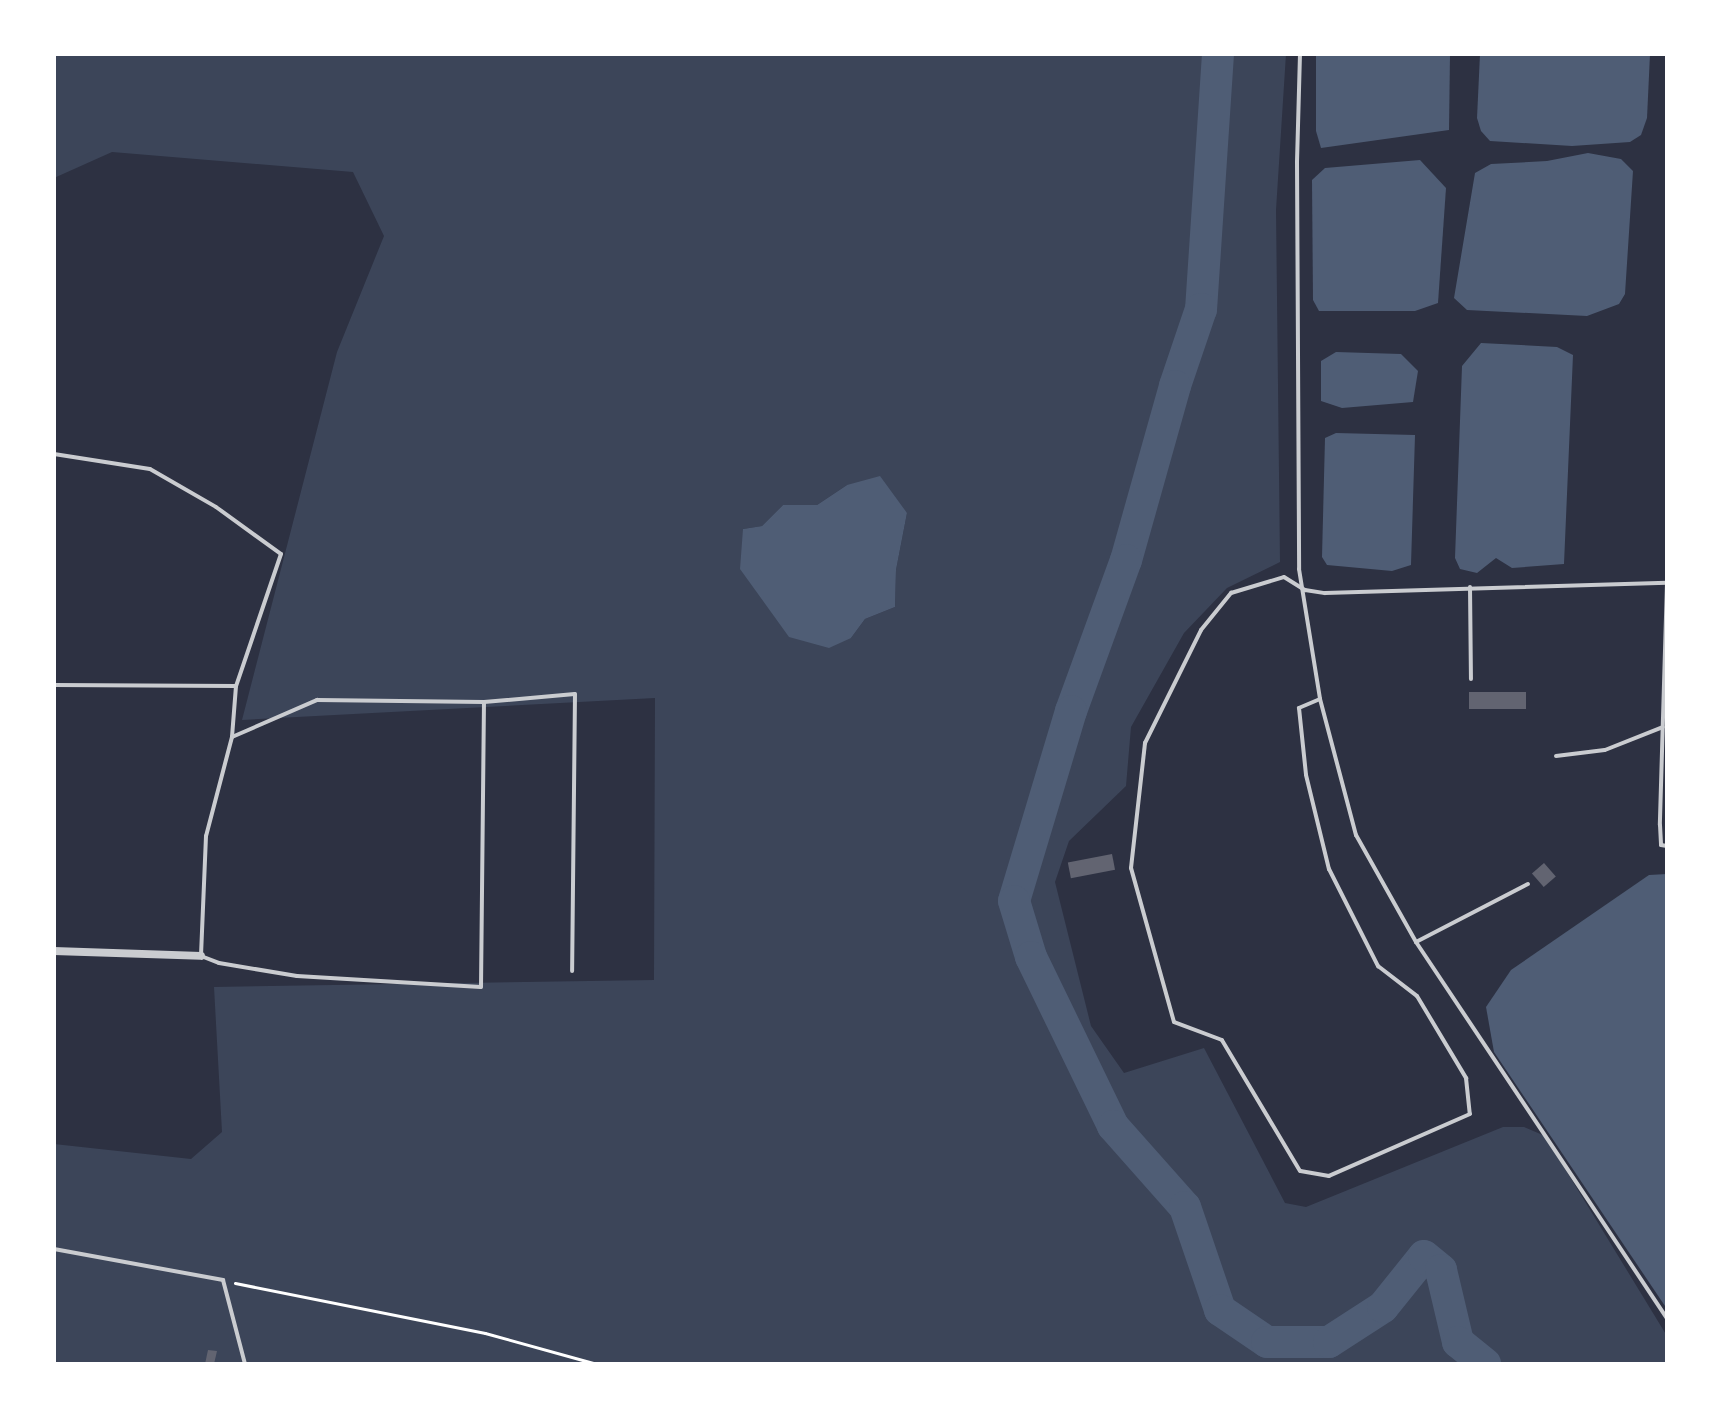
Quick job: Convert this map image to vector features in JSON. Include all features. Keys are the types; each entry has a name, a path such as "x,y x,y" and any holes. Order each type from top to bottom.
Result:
{"street":[{"path":"54,951 201,956"}],"lane":[{"path":"1300,54 1299,569 1305,590 1308,633 1320,699 1356,835 1416,942 1667,1318"},
{"path":"54,454 150,469 216,507 281,554 236,686 232,737 206,836 201,956 219,963 297,976 481,987 484,702"},
{"path":"1320,699 1299,708 1306,775 1329,869 1378,966 1417,996 1466,1078 1470,1114 1329,1176 1300,1171 1222,1040 1174,1022 1131,868 1145,743 1201,630 1231,593 1284,577 1305,590 1325,593 1667,583 1661,845 1667,846"},
{"path":"1470,587 1471,679"},
{"path":"54,685 236,686"},
{"path":"232,737 317,700 484,702 575,694 572,971"},
{"path":"1556,756 1605,750 1663,727"},
{"path":"1416,942 1528,884"},
{"path":"54,1249 223,1280 245,1364"}],"path":[{"path":"223,1280 485,1333 597,1364"}],"shaded area":[{"path":"54,54 1286,54 1276,210 1280,562 1227,588 1184,633 1131,727 1126,786 1069,841 1055,882 1091,1026 1124,1073 1204,1048 1285,1203 1306,1207 1503,1127 1524,1127 1545,1136 1667,1336 1667,1364 54,1364 54,1144 191,1159 222,1132 214,987 654,980 655,698 242,720 337,352 384,236 353,172 112,152 54,178","holes":["847,485 907,513 896,570 895,607 865,619 851,638 743,529 762,526 783,505 817,505"]},
{"path":"1316,54 1450,54 1449,130 1321,148 1316,131"},
{"path":"1480,54 1650,54 1647,118 1641,135 1630,142 1572,146 1490,141 1481,131 1477,118"},
{"path":"1588,153 1621,159 1633,171 1625,294 1619,304 1587,316 1467,310 1454,298 1475,173 1491,164 1547,161"},
{"path":"1420,160 1446,188 1438,303 1415,311 1319,311 1313,300 1312,180 1325,168"},
{"path":"1481,343 1557,347 1573,355 1564,564 1512,568 1496,558 1477,573 1460,569 1455,558 1462,366"},
{"path":"1336,352 1401,354 1418,371 1413,402 1342,408 1321,401 1321,361"},
{"path":"1336,433 1415,435 1411,565 1392,571 1327,565 1322,557 1325,438"},
{"path":"880,476 907,513 896,570 895,607 865,619 851,638 829,648 789,637 740,569 743,529 762,526 783,505 817,505 847,485"},
{"path":"1667,874 1667,1309 1494,1052 1486,1007 1511,970 1649,875"}],"building":[{"path":"1469,692 1526,692 1526,709 1469,709"},
{"path":"1112,854 1115,870 1071,878 1068,863"},
{"path":"1544,863 1556,877 1544,887 1532,873"},
{"path":"208,1350 217,1351 214,1364 205,1364"}],"waterway":[{"path":"1218,54 1201,309 1175,386 1126,560 1071,711 1014,901 1031,957 1113,1126 1185,1207 1220,1310 1267,1342 1329,1342 1383,1307 1424,1256 1441,1270 1458,1342 1485,1364"}]}
